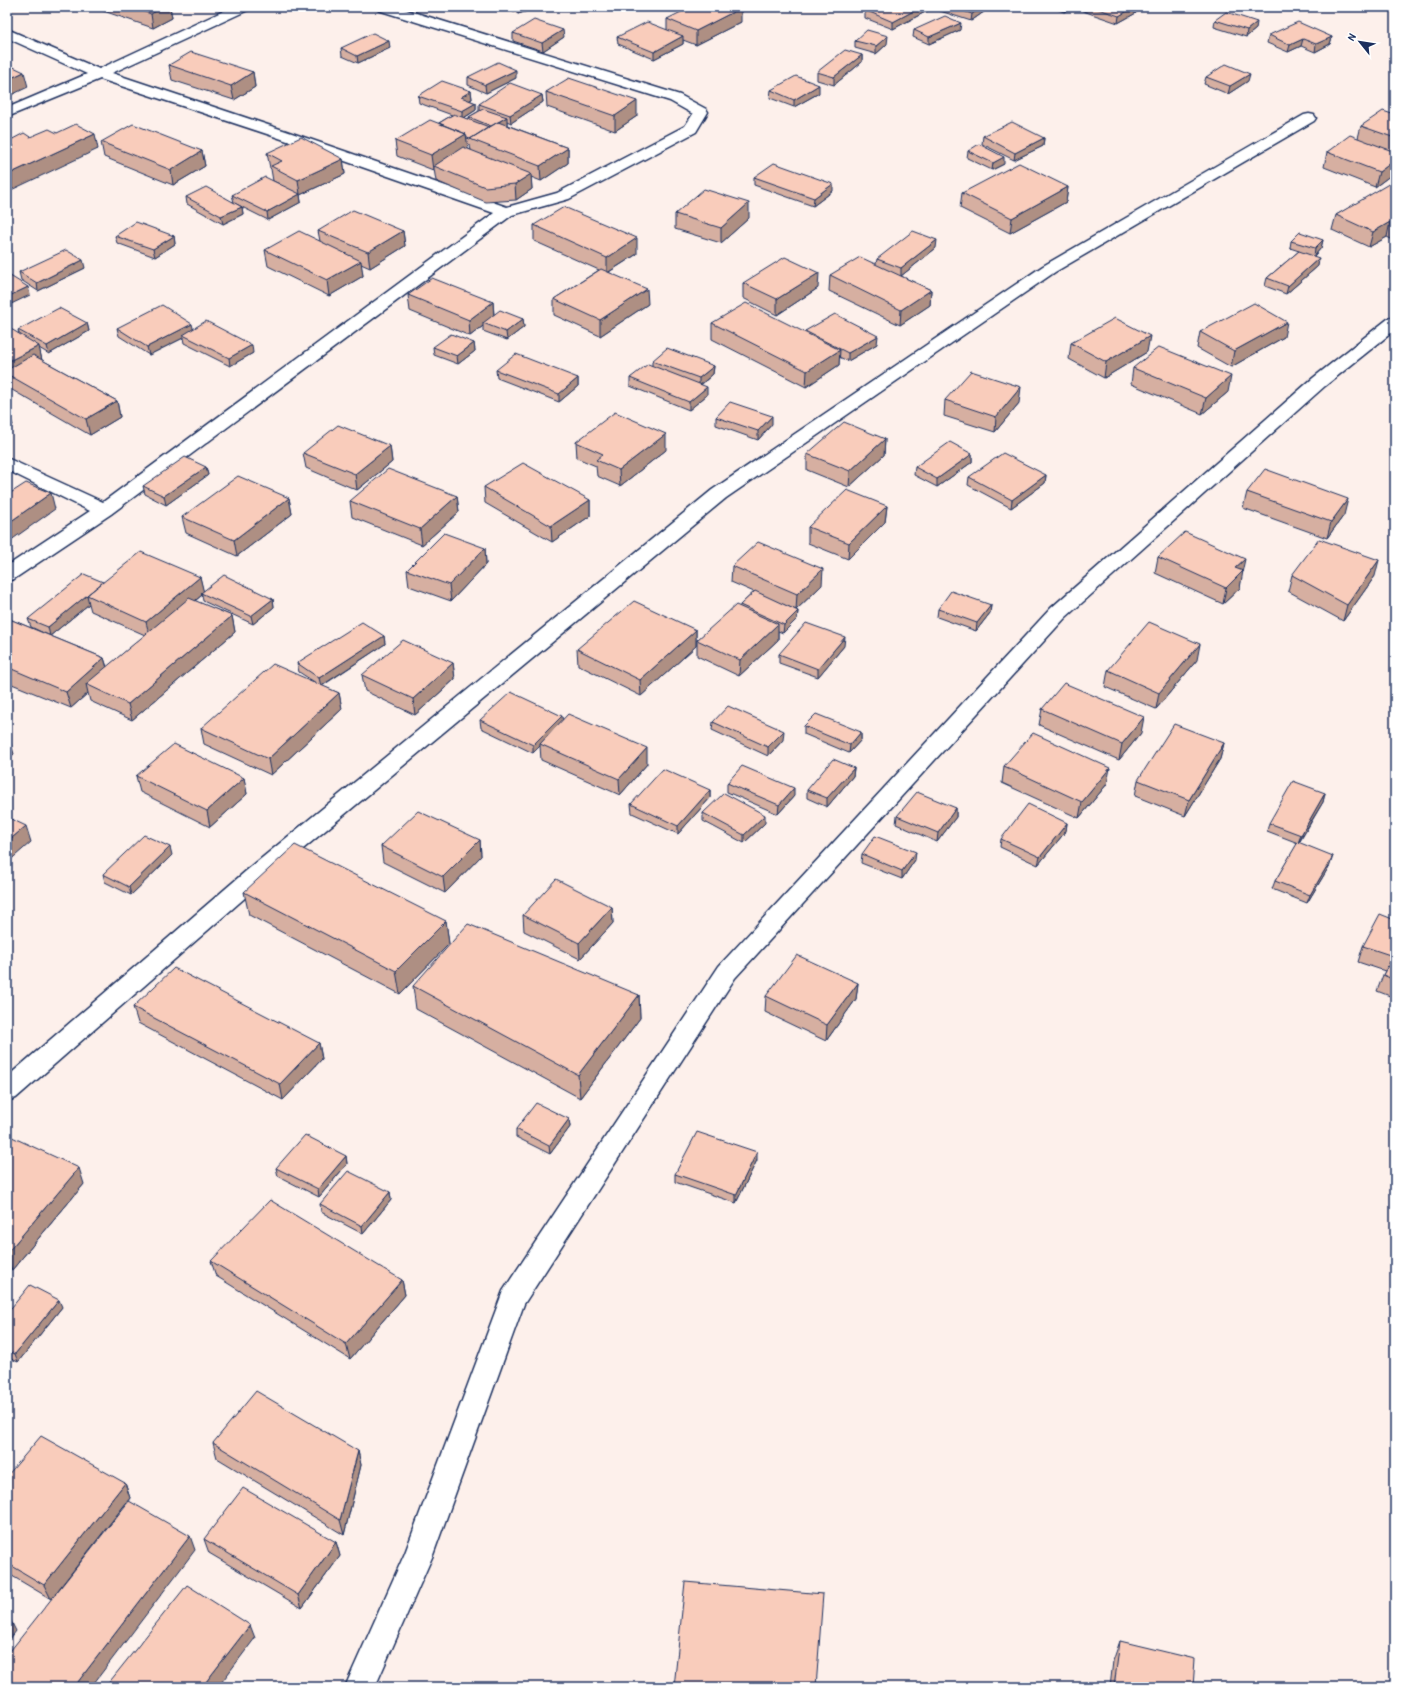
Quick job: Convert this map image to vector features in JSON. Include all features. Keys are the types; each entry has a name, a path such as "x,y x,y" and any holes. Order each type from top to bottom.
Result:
{"street":[{"path":"7,113 99,74 243,7"},
{"path":"7,575 104,510 506,212 563,196 691,129 701,112 675,98 383,7"},
{"path":"7,33 99,74 281,134 506,212"},
{"path":"7,1091 254,877 719,494 1049,269 1309,118"},
{"path":"360,1687 419,1555 512,1299 728,972 1058,613 1319,382 1395,322"},
{"path":"7,463 104,510"}],"building":[{"path":"131,7 163,7 151,14"},
{"path":"691,7 741,8 696,31 667,19"},
{"path":"872,7 921,7 893,22 865,10"},
{"path":"951,7 982,7 972,14"},
{"path":"1093,7 1134,7 1119,16"},
{"path":"1226,12 1257,22 1247,30 1215,20"},
{"path":"945,16 961,23 929,37 914,30"},
{"path":"534,20 563,30 542,43 513,33"},
{"path":"647,22 683,36 654,52 617,37"},
{"path":"1298,22 1332,37 1316,44 1303,39 1290,45 1269,35"},
{"path":"867,30 888,36 876,46 855,41"},
{"path":"373,33 389,41 357,56 341,48"},
{"path":"845,50 862,55 834,77 817,72"},
{"path":"191,52 253,72 231,86 169,65"},
{"path":"498,62 516,70 485,85 468,77"},
{"path":"7,64 24,72 7,80"},
{"path":"1226,64 1250,74 1230,86 1206,77"},
{"path":"796,76 819,85 794,100 771,90"},
{"path":"569,78 637,101 615,116 546,92"},
{"path":"442,81 471,91 461,97 476,103 462,111 418,96"},
{"path":"510,83 542,95 510,115 479,104"},
{"path":"483,109 507,117 491,126 469,117"},
{"path":"1383,111 1395,115 1395,138 1361,126"},
{"path":"454,114 489,127 470,139 467,138 466,134 439,123"},
{"path":"430,120 466,134 431,155 395,141"},
{"path":"498,122 568,148 540,166 470,139"},
{"path":"1012,122 1044,138 1015,153 983,136"},
{"path":"76,124 95,134 7,175 7,149 13,146 7,142 24,133 30,137 49,129 57,133"},
{"path":"133,124 202,151 171,170 101,142"},
{"path":"1350,135 1395,152 1395,160 1379,172 1327,152"},
{"path":"301,137 343,159 298,180 271,166 282,161 267,153"},
{"path":"979,144 1004,157 993,163 968,151"},
{"path":"463,147 531,174 515,184 485,187 434,166"},
{"path":"774,163 833,184 814,198 754,177"},
{"path":"1019,163 1068,187 1012,218 962,193"},
{"path":"265,177 300,194 267,212 232,195"},
{"path":"1392,182 1395,183 1395,224 1390,222 1373,232 1336,215"},
{"path":"206,187 242,207 221,216 186,197"},
{"path":"704,189 749,203 721,228 675,214"},
{"path":"564,207 637,238 607,258 534,225"},
{"path":"353,210 403,231 368,252 318,231"},
{"path":"136,222 174,236 153,249 115,236"},
{"path":"299,231 361,261 327,280 265,250"},
{"path":"913,231 937,240 901,268 877,259"},
{"path":"1300,232 1323,240 1315,248 1291,241"},
{"path":"66,250 83,260 37,283 19,272"},
{"path":"1299,251 1319,258 1288,286 1267,278"},
{"path":"785,257 819,273 777,299 743,283"},
{"path":"860,257 931,290 901,310 830,275"},
{"path":"601,269 647,289 600,320 554,299"},
{"path":"7,274 28,287 7,297"},
{"path":"432,278 493,302 469,320 408,295"},
{"path":"746,303 840,350 807,371 712,323"},
{"path":"1254,303 1287,322 1234,351 1200,332"},
{"path":"162,305 192,324 147,347 117,328"},
{"path":"59,308 87,323 47,346 18,330"},
{"path":"500,310 523,319 506,332 483,323"},
{"path":"835,314 878,336 848,353 805,331"},
{"path":"1115,318 1150,336 1106,362 1071,343"},
{"path":"206,321 252,345 229,358 183,335"},
{"path":"11,329 39,346 7,362 7,331"},
{"path":"451,334 474,343 457,356 433,347"},
{"path":"1159,347 1231,376 1206,398 1133,368"},
{"path":"667,348 714,366 699,378 652,361"},
{"path":"516,354 578,378 559,394 496,370"},
{"path":"33,355 117,401 86,419 7,374 7,370"},
{"path":"648,364 707,387 689,402 630,378"},
{"path":"971,371 1021,387 996,417 945,400"},
{"path":"730,402 772,416 758,431 716,417"},
{"path":"615,412 666,434 619,470 596,460 603,454 576,442"},
{"path":"844,422 885,439 850,471 807,454"},
{"path":"338,425 390,446 355,474 303,453"},
{"path":"950,442 972,454 937,479 915,467"},
{"path":"1003,453 1046,475 1012,500 969,477"},
{"path":"185,457 206,467 164,496 143,486"},
{"path":"523,463 590,500 551,526 484,487"},
{"path":"388,469 457,496 420,529 350,501"},
{"path":"1265,469 1348,499 1331,522 1247,492"},
{"path":"238,476 289,498 234,540 182,517"},
{"path":"26,483 51,493 7,524 7,494"},
{"path":"847,490 887,506 849,543 808,527"},
{"path":"1185,532 1245,559 1235,568 1243,571 1226,588 1158,557"},
{"path":"444,533 485,548 449,585 407,570"},
{"path":"1319,539 1379,560 1347,605 1292,575"},
{"path":"758,542 823,569 797,594 732,566"},
{"path":"141,552 200,577 146,622 87,595"},
{"path":"84,574 103,582 48,627 28,619"},
{"path":"224,575 273,599 251,616 201,593"},
{"path":"755,591 798,611 784,625 740,605"},
{"path":"951,591 991,605 977,623 938,609"},
{"path":"189,598 232,616 128,704 86,684"},
{"path":"634,601 696,630 640,680 577,649"},
{"path":"736,605 778,624 740,660 697,640"},
{"path":"7,618 104,658 66,692 7,667"},
{"path":"362,622 384,636 319,678 297,663"},
{"path":"1149,622 1200,644 1159,693 1108,670"},
{"path":"806,623 845,637 818,669 779,654"},
{"path":"403,640 453,663 413,699 362,675"},
{"path":"273,664 339,693 268,759 201,728"},
{"path":"1064,683 1144,717 1122,744 1042,709"},
{"path":"511,692 562,716 533,745 480,720"},
{"path":"728,706 784,731 768,747 713,722"},
{"path":"568,714 647,748 619,779 540,744"},
{"path":"816,714 861,732 850,745 804,726"},
{"path":"1174,724 1224,743 1189,800 1138,780"},
{"path":"1033,733 1110,768 1082,802 1004,766"},
{"path":"174,744 244,778 207,811 136,776"},
{"path":"833,759 854,768 827,798 807,790"},
{"path":"742,766 794,788 779,805 727,783"},
{"path":"663,769 710,790 678,826 631,804"},
{"path":"1293,781 1325,793 1301,835 1269,823"},
{"path":"917,792 956,808 938,833 897,816"},
{"path":"724,793 765,815 744,835 703,813"},
{"path":"1028,804 1067,823 1040,857 1001,839"},
{"path":"418,811 480,840 443,877 381,846"},
{"path":"7,817 26,826 7,842"},
{"path":"144,835 170,847 129,887 103,874"},
{"path":"875,836 916,852 902,871 862,854"},
{"path":"1298,842 1333,856 1310,895 1275,881"},
{"path":"295,845 446,921 396,971 244,892"},
{"path":"556,879 612,907 579,943 523,915"},
{"path":"1380,914 1395,920 1395,980 1383,975 1393,956 1363,946"},
{"path":"468,924 639,995 578,1075 413,986"},
{"path":"797,955 858,983 827,1025 766,996"},
{"path":"174,968 319,1043 280,1084 133,1007"},
{"path":"536,1103 569,1119 549,1146 516,1129"},
{"path":"697,1132 757,1152 736,1195 675,1174"},
{"path":"305,1135 346,1156 318,1189 276,1168"},
{"path":"12,1137 79,1168 7,1253 7,1142"},
{"path":"348,1171 390,1192 362,1226 320,1204"},
{"path":"270,1200 402,1280 346,1344 211,1261"},
{"path":"30,1285 59,1300 15,1354 7,1351 7,1313"},
{"path":"256,1391 358,1451 340,1520 213,1443"},
{"path":"41,1436 125,1483 44,1585 7,1563 7,1476"},
{"path":"243,1488 336,1542 298,1595 204,1539"},
{"path":"129,1501 190,1536 74,1687 7,1687 7,1655"},
{"path":"685,1582 823,1594 816,1687 674,1687"},
{"path":"187,1585 250,1625 202,1687 110,1687 107,1685"},
{"path":"1120,1641 1195,1659 1193,1687 1114,1687"}]}
